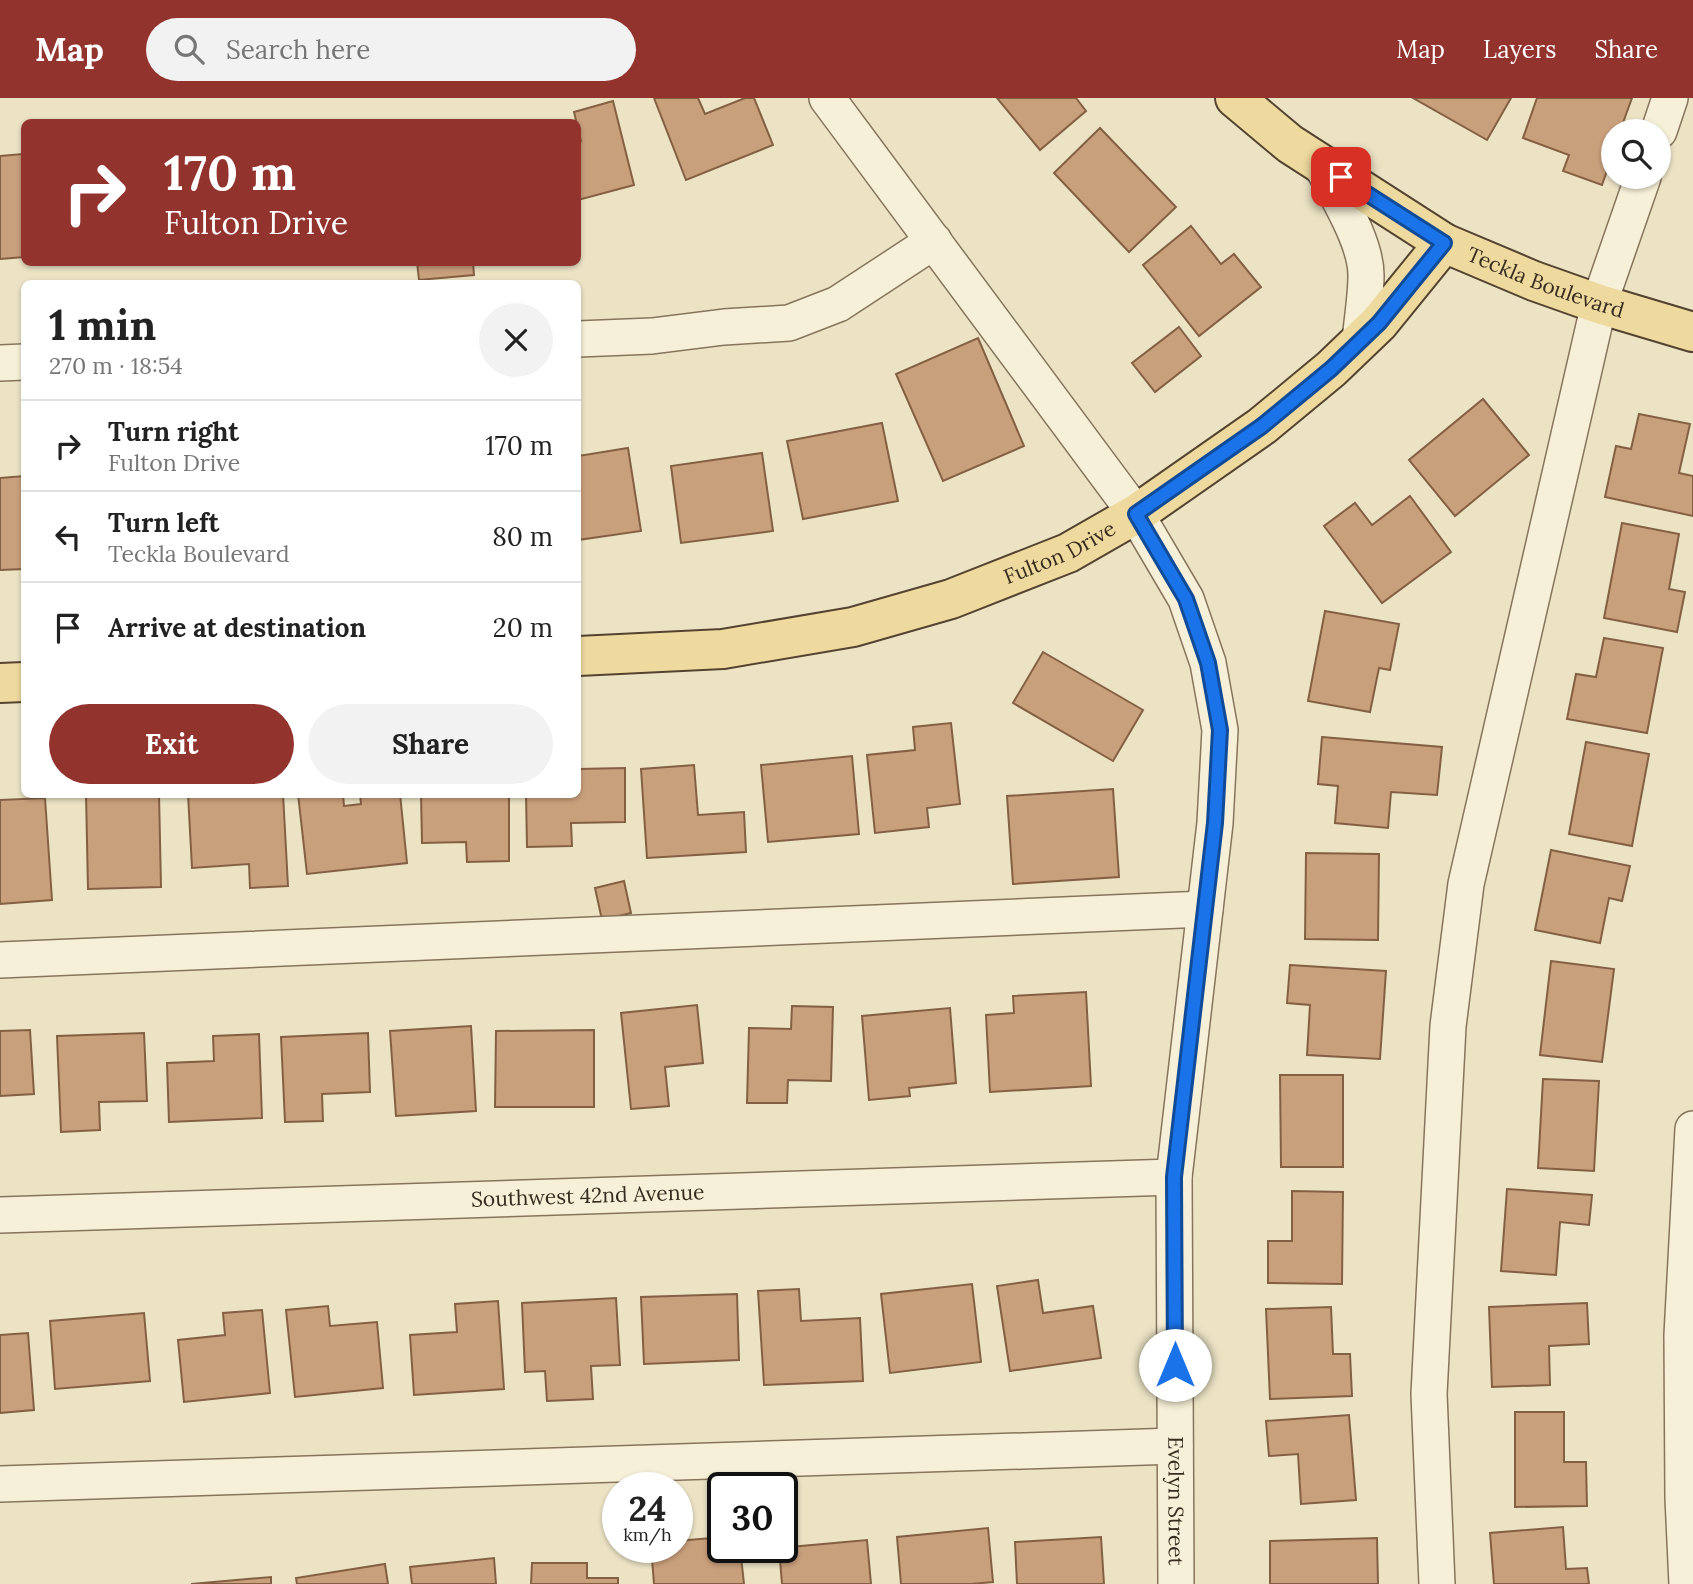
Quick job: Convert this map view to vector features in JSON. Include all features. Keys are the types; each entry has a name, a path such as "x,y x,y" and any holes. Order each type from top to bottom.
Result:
{"main road":[{"name":"Teckla Boulevard","path":"1235,98 1290,144 1444,243 1534,281 1693,332"},
{"name":"Fulton Drive","path":"581,656 723,649 853,627 951,599 1068,553 1136,514 1262,426 1331,369 1379,323 1444,243"},
{"path":"0,683 21,682"}],"street":[{"name":"Evelyn Street","path":"827,98 1136,514 1186,599 1208,663 1220,730 1215,823 1174,1177 1176,1584"},
{"path":"1663,119 1670,98"},
{"path":"1321,164 1363,254 1366,275 1360,341"},
{"path":"1437,1584 1429,1394 1448,1026 1466,884 1600,304 1639,189"},
{"path":"581,339 652,336 724,327 789,323 838,304 934,241"},
{"path":"0,363 21,362"},
{"path":"0,960 1205,909"},
{"path":"1687,1584 1683,1498 1682,1335 1693,1129"},
{"name":"Southwest 42nd Avenue","path":"0,1215 1174,1177"},
{"path":"0,1484 1175,1446"}],"building":[{"path":"654,98 698,98 705,114 745,98 754,98 773,145 686,180"},
{"path":"997,98 1076,98 1086,111 1040,150"},
{"path":"1413,98 1511,98 1487,140"},
{"path":"1537,98 1632,98 1624,119 1601,119 1601,185 1563,171 1569,155 1523,138"},
{"path":"613,101 634,185 581,199 581,119 576,119 574,112"},
{"path":"1100,128 1176,207 1129,252 1054,173"},
{"path":"21,154 21,257 0,259 0,156"},
{"path":"1191,226 1221,264 1234,254 1261,287 1199,336 1143,265"},
{"path":"417,266 473,266 474,275 419,280"},
{"path":"1179,327 1201,356 1155,392 1132,363"},
{"path":"978,338 1024,446 943,481 896,374"},
{"path":"1483,399 1529,455 1455,516 1409,460"},
{"path":"1639,414 1690,424 1679,473 1693,476 1693,516 1605,497 1616,446 1631,449"},
{"path":"882,423 898,501 803,519 787,441"},
{"path":"628,448 641,531 581,540 581,456"},
{"path":"762,453 773,531 681,543 671,466"},
{"path":"21,476 21,569 0,570 0,478"},
{"path":"1410,496 1451,552 1382,603 1324,526 1355,503 1372,525"},
{"path":"1622,523 1679,534 1669,589 1685,592 1677,632 1604,618"},
{"path":"1325,611 1399,624 1390,670 1379,668 1370,712 1308,701"},
{"path":"1604,638 1663,648 1647,733 1567,719 1576,674 1596,677"},
{"path":"1043,652 1143,710 1113,761 1013,703"},
{"path":"951,723 960,804 927,808 929,827 875,833 867,755 915,750 913,727"},
{"path":"1322,737 1442,747 1437,795 1391,792 1388,828 1335,823 1338,786 1318,784"},
{"path":"1586,742 1649,754 1632,846 1569,834"},
{"path":"852,756 859,834 768,842 761,765"},
{"path":"694,765 698,815 744,812 746,852 647,858 641,769"},
{"path":"625,768 625,822 571,823 572,846 527,847 526,798 581,798 581,769"},
{"path":"1113,789 1119,877 1013,884 1007,796"},
{"path":"45,798 52,900 0,904 0,800"},
{"path":"86,798 159,798 161,887 88,889"},
{"path":"188,798 283,798 288,886 250,888 249,864 192,868"},
{"path":"298,798 343,798 344,806 361,804 360,798 400,798 407,863 307,874"},
{"path":"421,798 509,798 509,861 467,862 466,842 422,843"},
{"path":"1551,850 1630,866 1622,901 1609,898 1600,943 1535,930"},
{"path":"1306,853 1379,854 1378,940 1305,939"},
{"path":"624,881 631,913 602,920 595,888"},
{"path":"1551,961 1614,969 1602,1062 1540,1055"},
{"path":"1290,965 1386,971 1380,1059 1307,1055 1310,1005 1287,1003"},
{"path":"1086,992 1091,1086 990,1092 986,1015 1014,1013 1013,996"},
{"path":"697,1005 703,1063 665,1067 669,1106 631,1109 621,1013"},
{"path":"792,1006 833,1007 831,1081 788,1080 787,1103 747,1103 749,1028 791,1029"},
{"path":"950,1008 956,1083 909,1088 910,1096 869,1100 862,1016"},
{"path":"471,1026 476,1111 396,1116 390,1031"},
{"path":"30,1030 34,1094 0,1096 0,1031"},
{"path":"594,1030 594,1107 495,1107 496,1031"},
{"path":"144,1033 147,1101 99,1102 100,1130 61,1132 57,1036"},
{"path":"368,1033 370,1092 322,1094 323,1121 285,1122 281,1037"},
{"path":"259,1034 262,1118 169,1122 167,1063 214,1061 213,1036"},
{"path":"1280,1075 1343,1075 1343,1167 1281,1167"},
{"path":"1543,1079 1599,1081 1594,1171 1538,1168"},
{"path":"1507,1189 1592,1195 1589,1225 1560,1222 1556,1275 1501,1271"},
{"path":"1292,1191 1343,1192 1342,1284 1268,1283 1268,1241 1292,1241"},
{"path":"1038,1280 1043,1313 1093,1306 1101,1358 1010,1371 997,1286"},
{"path":"972,1284 981,1362 890,1373 881,1294"},
{"path":"799,1289 801,1321 860,1318 863,1381 764,1385 758,1291"},
{"path":"737,1294 739,1360 644,1364 641,1297"},
{"path":"616,1298 620,1365 591,1366 593,1399 547,1401 545,1371 525,1372 522,1303"},
{"path":"498,1301 504,1389 414,1395 410,1335 457,1332 455,1304"},
{"path":"1587,1303 1589,1344 1549,1346 1550,1385 1492,1387 1489,1307"},
{"path":"328,1306 330,1326 377,1322 383,1388 295,1397 286,1310"},
{"path":"1331,1307 1333,1354 1350,1354 1352,1396 1270,1399 1266,1309"},
{"path":"262,1310 270,1393 184,1402 178,1340 225,1335 223,1313"},
{"path":"144,1313 150,1381 55,1389 50,1321"},
{"path":"28,1333 34,1410 0,1413 0,1335"},
{"path":"1515,1412 1564,1412 1564,1462 1586,1462 1587,1506 1515,1507"},
{"path":"1349,1415 1356,1500 1301,1504 1298,1454 1269,1456 1266,1421"},
{"path":"1563,1527 1566,1569 1587,1568 1589,1584 1494,1584 1490,1533"},
{"path":"988,1528 993,1582 901,1584 897,1537"},
{"path":"1101,1537 1104,1584 1017,1584 1015,1542"},
{"path":"707,1538 707,1563 742,1563 744,1584 654,1584 652,1563 693,1563 693,1540"},
{"path":"1377,1538 1378,1584 1270,1584 1270,1541"},
{"path":"867,1540 871,1584 782,1584 780,1563 798,1563 798,1546"},
{"path":"494,1558 496,1584 412,1584 410,1567"},
{"path":"532,1563 587,1563 587,1578 618,1578 618,1584 531,1584"},
{"path":"385,1564 388,1584 297,1584 296,1578"},
{"path":"271,1577 271,1584 191,1584"}],"route":[{"path":"1175,1365 1174,1177 1215,823 1220,730 1208,663 1186,599 1136,514 1262,426 1331,369 1379,323 1444,243 1341,177"}]}
